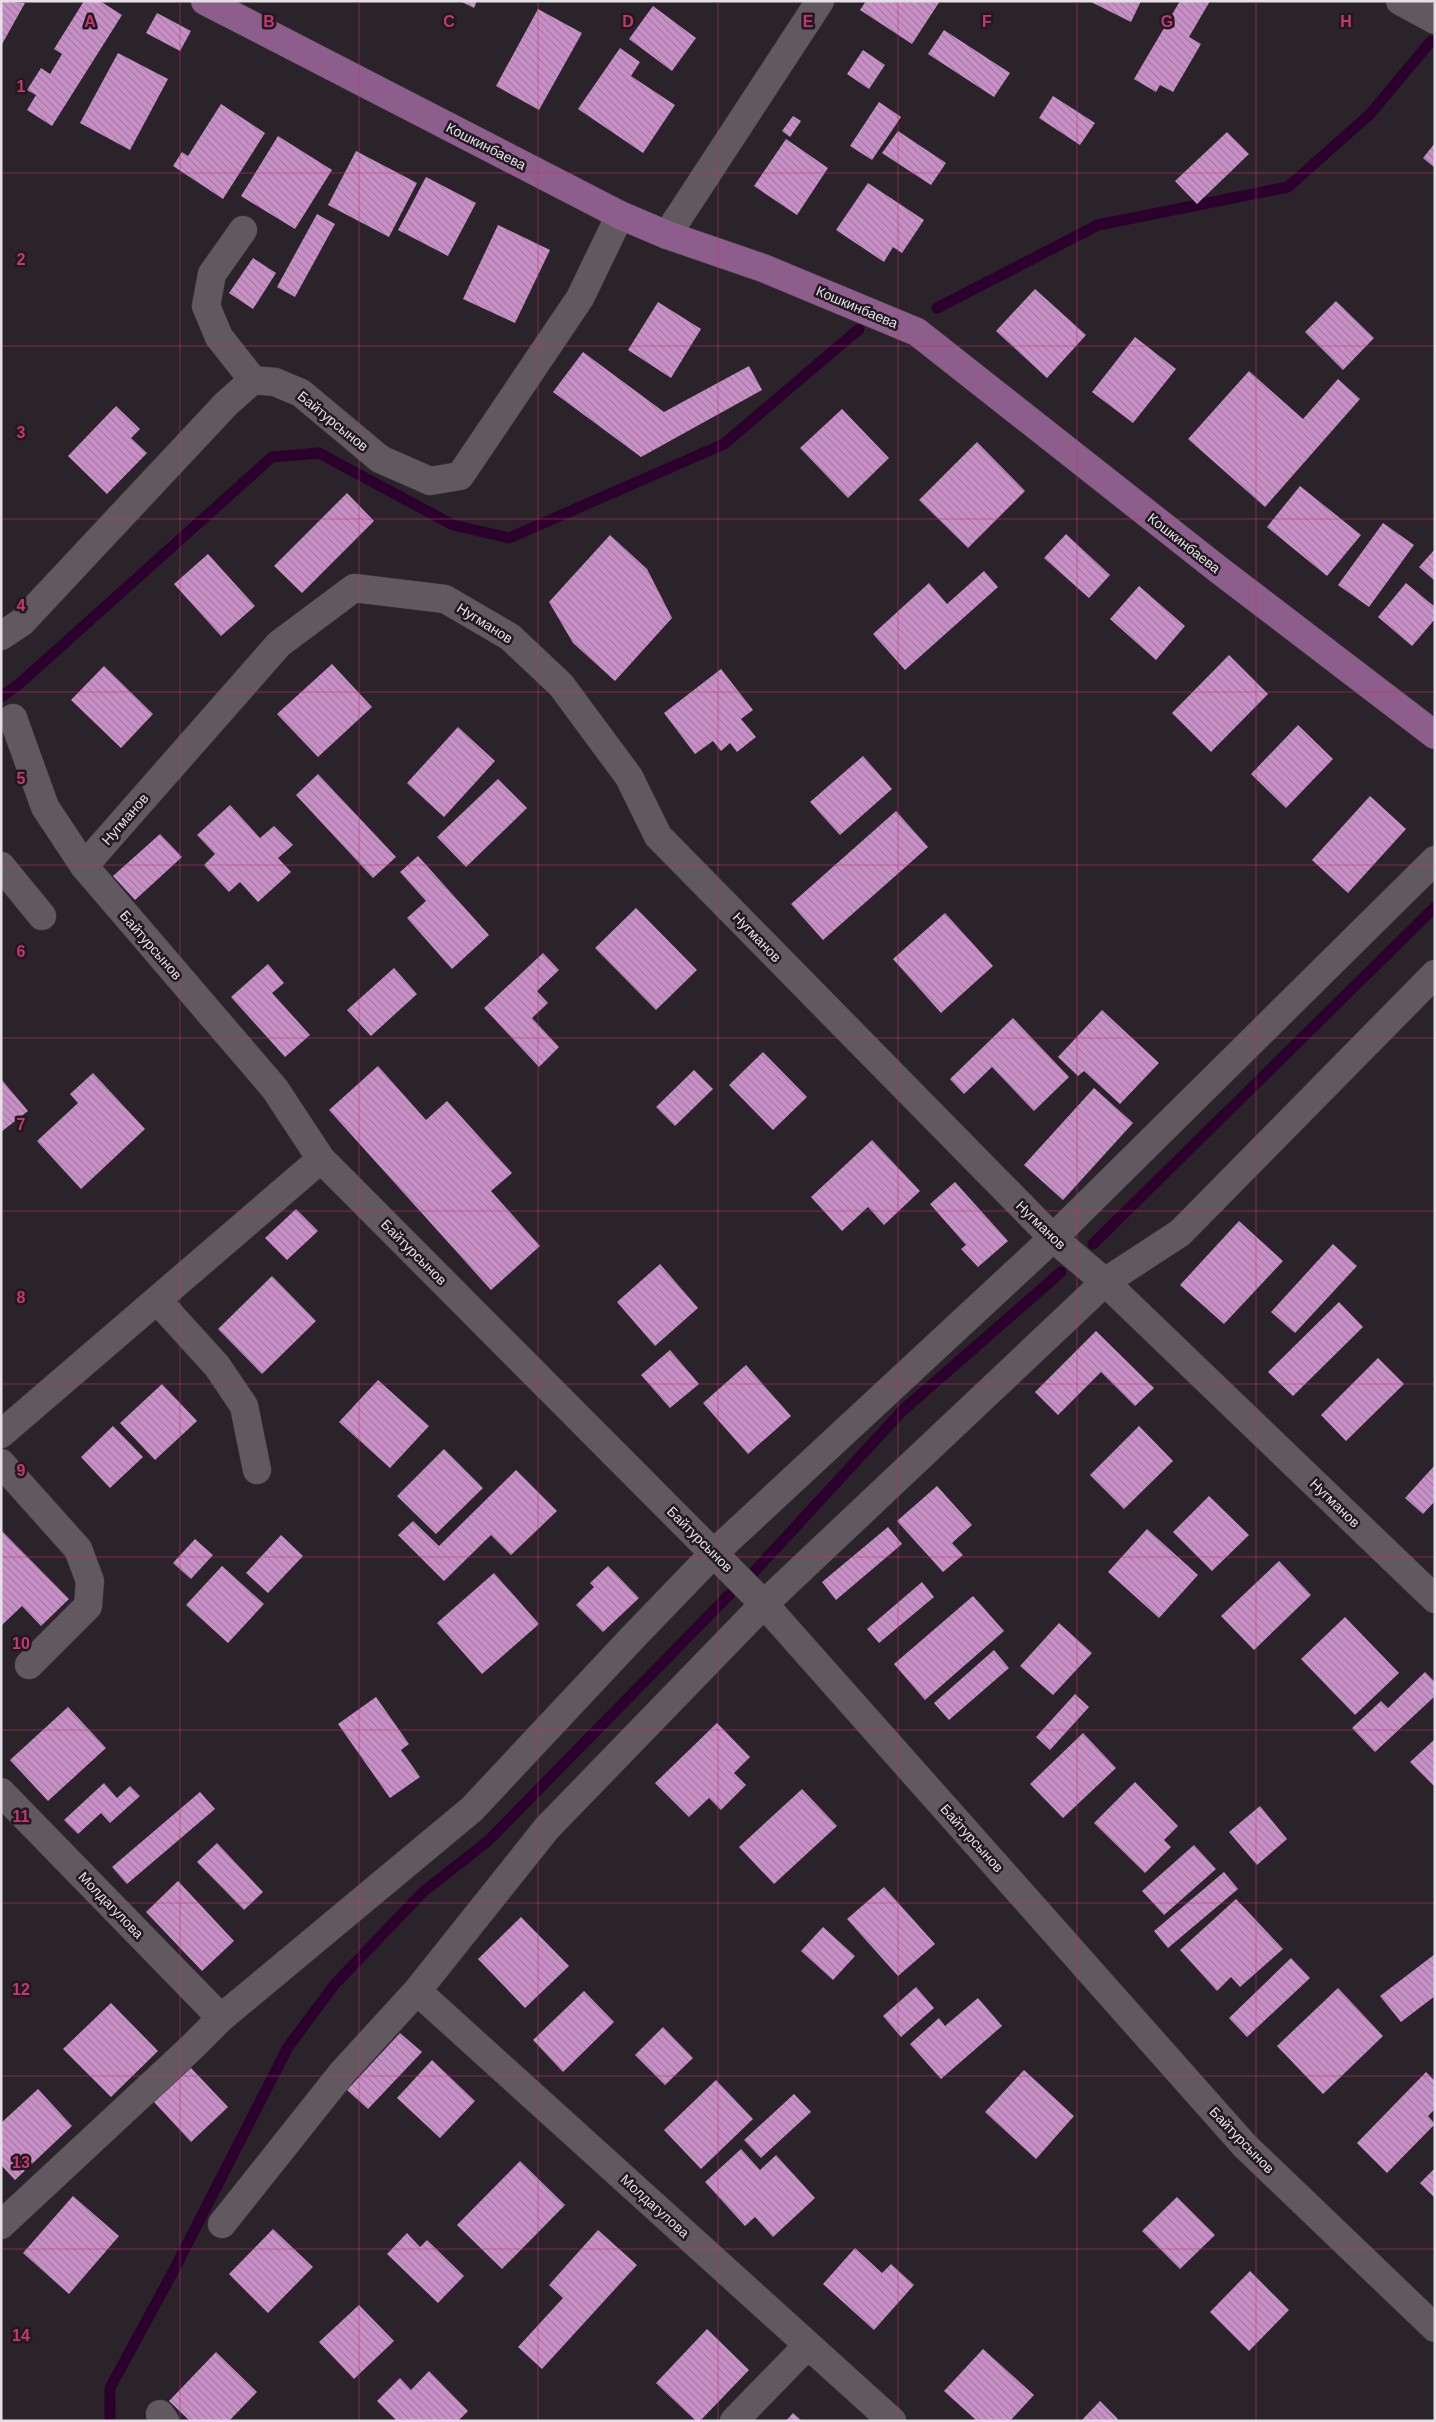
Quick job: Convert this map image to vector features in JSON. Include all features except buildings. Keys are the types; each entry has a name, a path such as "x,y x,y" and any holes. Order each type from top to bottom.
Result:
{"main road":[{"name":"Кошкинбаева","path":"205,1 620,215 667,235 763,268 917,332 1218,570 1435,734"}],"street":[{"path":"667,235 820,1"},
{"path":"1400,1 1435,20"},
{"name":"Байтурсынов","path":"253,380 275,382 301,393 380,459 430,481 460,476 580,298 620,215"},
{"path":"1,636 22,622 226,404 253,380 218,337 206,306 212,274 242,230"},
{"name":"Нугманов","path":"84,866 279,644 354,588 446,599 510,636 561,684 629,777 658,836 1053,1238 1105,1282 1435,1599"},
{"name":"Байтурсынов","path":"13,718 45,807 84,866 275,1090 321,1159 764,1604 1245,2146 1435,2328"},
{"path":"1,2225 177,2062 221,2018 472,1809 634,1635 714,1553 1053,1238 1435,860"},
{"path":"1,866 42,916"},
{"path":"222,2224 342,2073 417,1991 547,1828 764,1604 1105,1282 1180,1233 1435,974"},
{"path":"1,1434 321,1159"},
{"path":"156,1300 217,1366 244,1406 257,1470"},
{"path":"1,1463 78,1548 90,1580 88,1606 30,1665"},
{"name":"Молдагулова","path":"1,1792 221,2018"},
{"name":"Молдагулова","path":"417,1991 892,2421"},
{"path":"734,2421 808,2344"}],"waterway":[{"path":"937,308 1098,225 1288,187 1370,114 1431,41"},
{"path":"1,697 19,684 272,457 319,453 453,525 509,538 724,444 859,329"},
{"path":"1093,1244 1435,907"},
{"path":"753,1573 902,1411 1061,1272"},
{"path":"110,2421 110,2388 174,2270 288,2047 335,1984 423,1892 488,1841 730,1594"}]}
